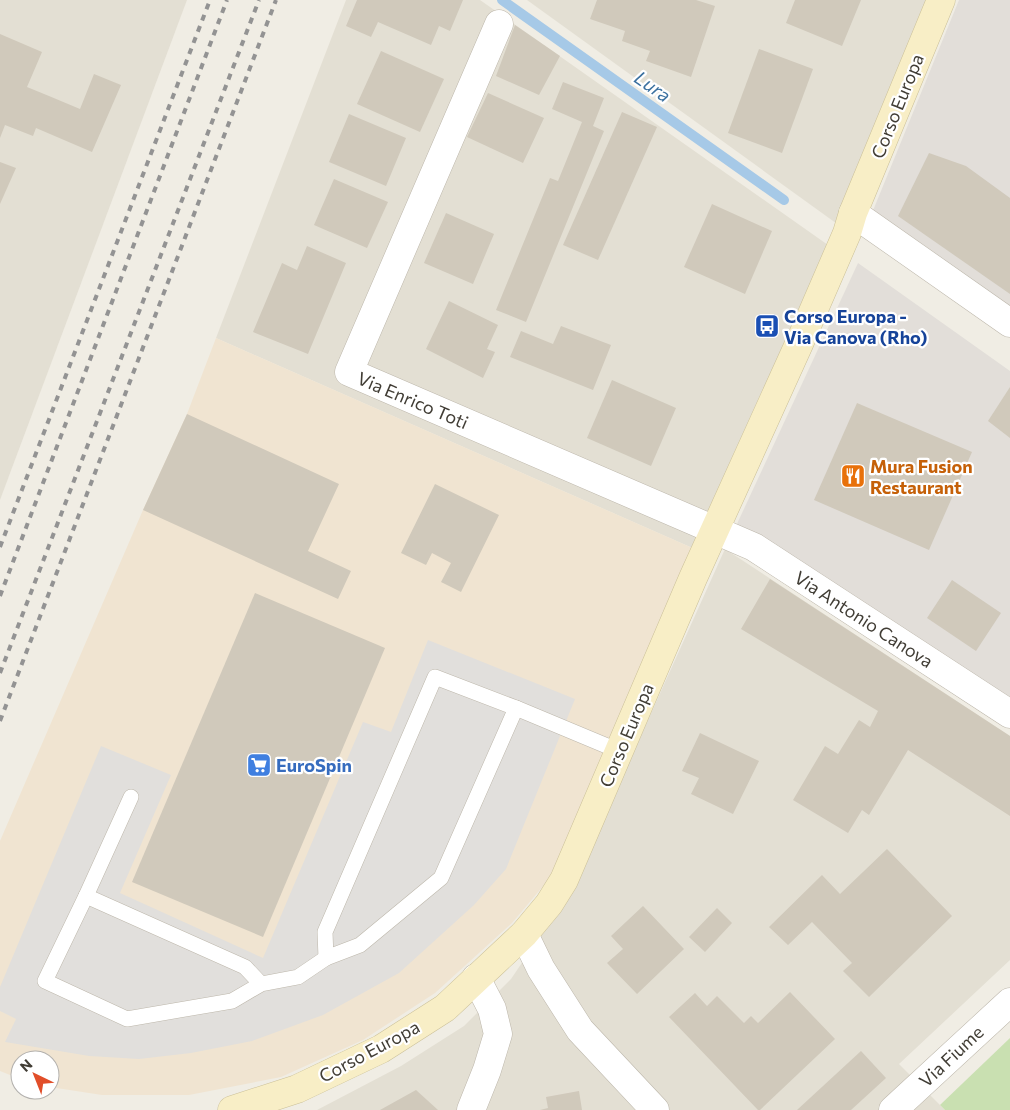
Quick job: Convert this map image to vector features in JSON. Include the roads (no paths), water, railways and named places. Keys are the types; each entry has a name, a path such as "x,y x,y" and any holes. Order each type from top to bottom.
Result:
{"main road":[{"name":"Corso Europa","path":"232,1110 297,1089 381,1049 445,1008 524,934 549,904 564,880 715,530 803,336 847,234 853,213 941,0"}],"street":[{"name":"Via Enrico Toti","path":"499,24 349,372 715,530"},
{"path":"853,213 1010,323"},
{"name":"Via Antonio Canova","path":"715,530 754,547 1010,714"},
{"path":"524,934 541,969 580,1030 655,1110"},
{"path":"470,1110 487,1070 498,1034 492,1009 476,978"},
{"name":"Via Fiume","path":"893,1110 1010,1002"}],"lane":[{"path":"326,958 325,932 434,676 619,751"},
{"path":"131,797 45,981 128,1019 232,1001 261,984 298,977 326,958 360,945 441,878 516,708"},
{"path":"86,896 245,966 261,984"}],"waterway":[{"name":"Lura","path":"502,0 784,200"}],"railway":[{"path":"0,547 210,0"},
{"path":"0,596 227,0"},
{"path":"0,673 259,0"},
{"path":"0,721 276,0"}],"place":[{"name":"Corso Europa - Via Canova (Rho)","path":"767,326"},
{"name":"Mura Fusion Restaurant","path":"853,476"},
{"name":"EuroSpin","path":"259,765"}]}
